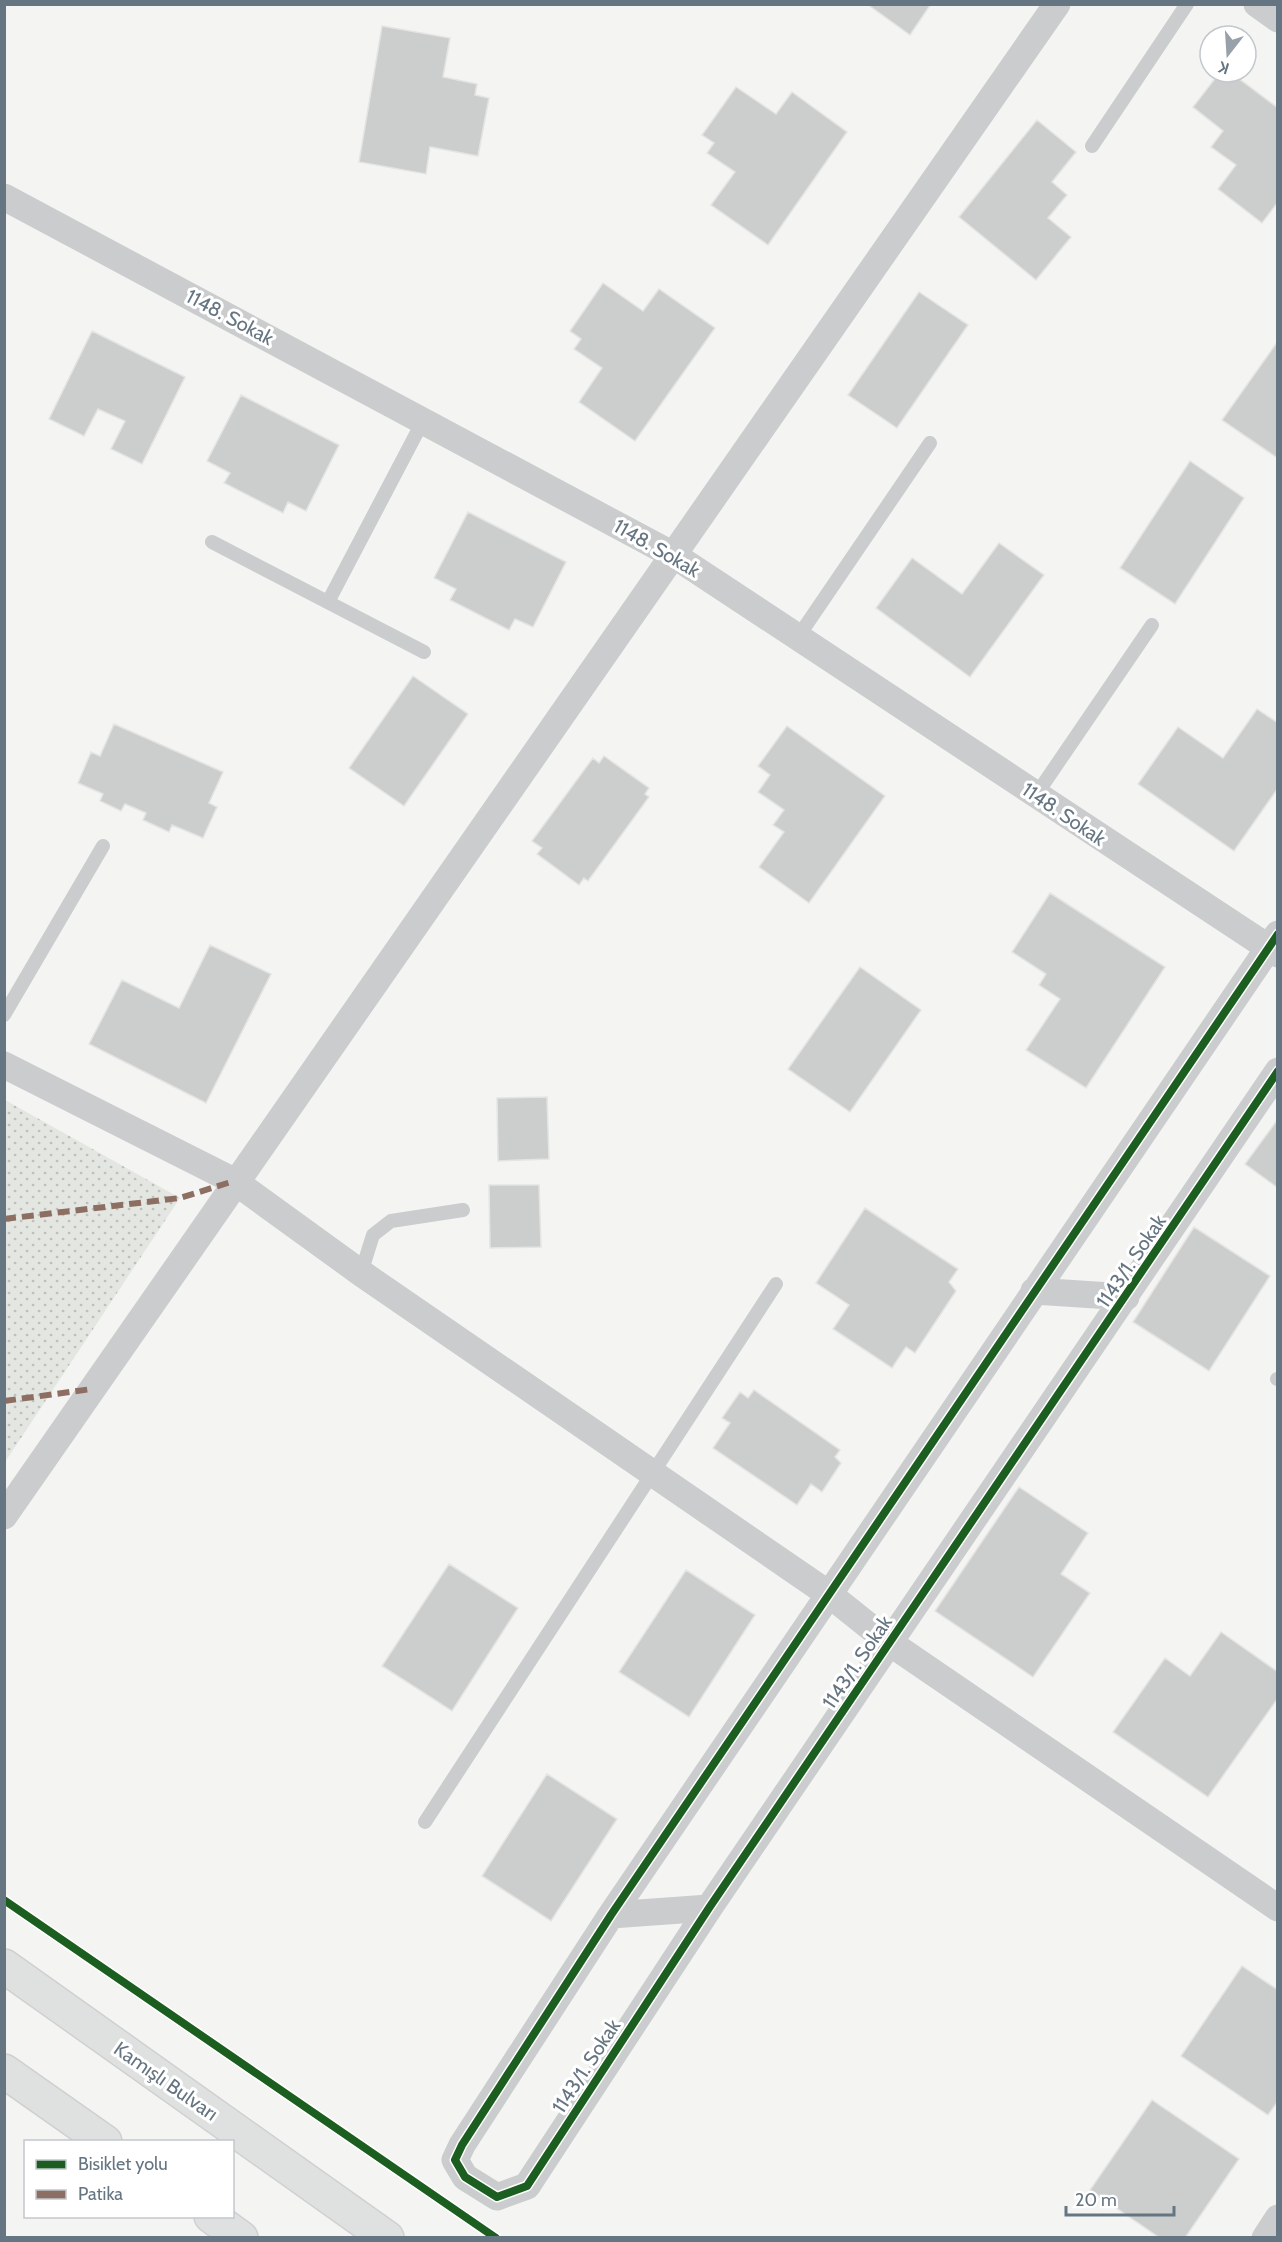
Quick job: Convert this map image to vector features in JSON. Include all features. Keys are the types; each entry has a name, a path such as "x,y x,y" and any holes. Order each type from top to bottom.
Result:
{"highway":[{"name":"Kamışlı Bulvarı","path":"4,1966 387,2238"},
{"path":"4,2071 102,2140"},
{"path":"212,2218 241,2238"}],"street":[{"path":"4,1516 234,1181 675,556 1057,4"},
{"path":"1257,4 1278,19"},
{"name":"1148. Sokak","path":"4,197 423,419 675,556 1036,795 1274,945"},
{"path":"611,1915 1034,1291 1274,945"},
{"path":"4,1065 234,1181 361,1273 830,1595 890,1643 1278,1908"},
{"name":"1143/1. Sokak","path":"611,1915 462,2145 455,2160 465,2177 497,2197 527,2186 709,1908 1278,1071"},
{"path":"1034,1291 1126,1297"},
{"path":"611,1915 709,1908"},
{"path":"1264,2238 1278,2218"}],"lane":[{"path":"1092,146 1187,4"},
{"path":"328,602 423,419"},
{"path":"798,637 930,443"},
{"path":"212,542 424,652"},
{"path":"1036,795 1152,625"},
{"path":"4,1015 103,846"},
{"path":"361,1273 373,1235 391,1221 463,1210"},
{"path":"425,1822 776,1284"}],"shaded area":[{"path":"5,1100 180,1198 5,1462"}],"building":[{"path":"867,4 931,4 910,35"},
{"path":"382,26 450,38 443,77 477,84 475,95 489,98 478,156 430,147 426,174 359,162"},
{"path":"1211,84 1246,84 1278,108 1278,202 1262,223 1218,189 1236,165 1211,147 1223,131 1193,107"},
{"path":"736,87 776,114 792,92 847,132 768,245 711,205 735,172 707,153 714,143 702,135"},
{"path":"1037,120 1076,152 1052,182 1067,195 1048,218 1071,237 1036,280 959,217"},
{"path":"603,283 643,311 659,289 715,328 635,441 579,402 602,368 574,349 581,339 570,331"},
{"path":"919,292 968,325 897,428 848,395"},
{"path":"92,331 185,377 142,464 111,449 125,421 98,409 84,436 49,419"},
{"path":"1278,341 1278,454 1276,457 1222,420"},
{"path":"241,395 339,445 306,511 288,502 283,513 224,483 230,473 207,461"},
{"path":"1190,461 1244,498 1175,604 1120,568"},
{"path":"468,512 566,562 533,627 515,619 509,630 450,600 456,589 434,578"},
{"path":"999,543 1044,575 970,677 876,608 912,558 962,594"},
{"path":"413,676 468,714 404,806 349,768"},
{"path":"1257,709 1278,723 1278,788 1234,851 1138,784 1178,727 1223,758"},
{"path":"114,724 223,772 209,803 217,807 203,838 172,825 169,832 143,820 146,813 125,804 121,811 100,801 103,794 78,783 91,752 100,756"},
{"path":"787,726 885,796 809,903 759,867 784,832 773,825 784,810 758,792 770,775 758,766"},
{"path":"604,756 649,788 645,794 649,797 588,881 584,878 579,885 537,854 542,848 532,841 593,758 599,763"},
{"path":"1050,893 1165,967 1086,1088 1026,1050 1060,999 1039,985 1046,974 1012,952"},
{"path":"210,945 271,974 206,1103 89,1044 122,980 179,1008"},
{"path":"860,967 921,1010 850,1112 788,1069"},
{"path":"547,1097 549,1159 498,1161 497,1098"},
{"path":"1278,1119 1278,1188 1245,1164"},
{"path":"489,1185 539,1185 541,1247 490,1248"},
{"path":"865,1208 958,1269 949,1282 956,1291 915,1353 906,1347 892,1368 833,1329 849,1305 816,1283"},
{"path":"1194,1227 1270,1276 1209,1371 1133,1322"},
{"path":"754,1390 840,1450 835,1457 841,1463 822,1492 811,1484 797,1505 713,1448 730,1423 722,1418 740,1392 748,1398"},
{"path":"1019,1487 1088,1533 1061,1574 1090,1593 1033,1677 935,1611"},
{"path":"449,1564 518,1608 452,1711 382,1666"},
{"path":"686,1570 755,1615 689,1717 619,1672"},
{"path":"1221,1632 1278,1672 1278,1698 1208,1797 1113,1732 1165,1658 1190,1676"},
{"path":"547,1774 617,1819 551,1921 482,1876"},
{"path":"1242,1966 1278,1990 1278,2101 1268,2115 1181,2056"},
{"path":"1152,2100 1239,2159 1185,2238 1160,2238 1090,2190"}],"marked path":[{"path":"4,1219 180,1198 234,1181"},
{"path":"4,1401 92,1389"}],"cycle path":[{"path":"1278,934 611,1915 462,2145 455,2160 465,2177 497,2197 527,2186 709,1908 1278,1071"},
{"path":"4,1900 496,2238"}]}
